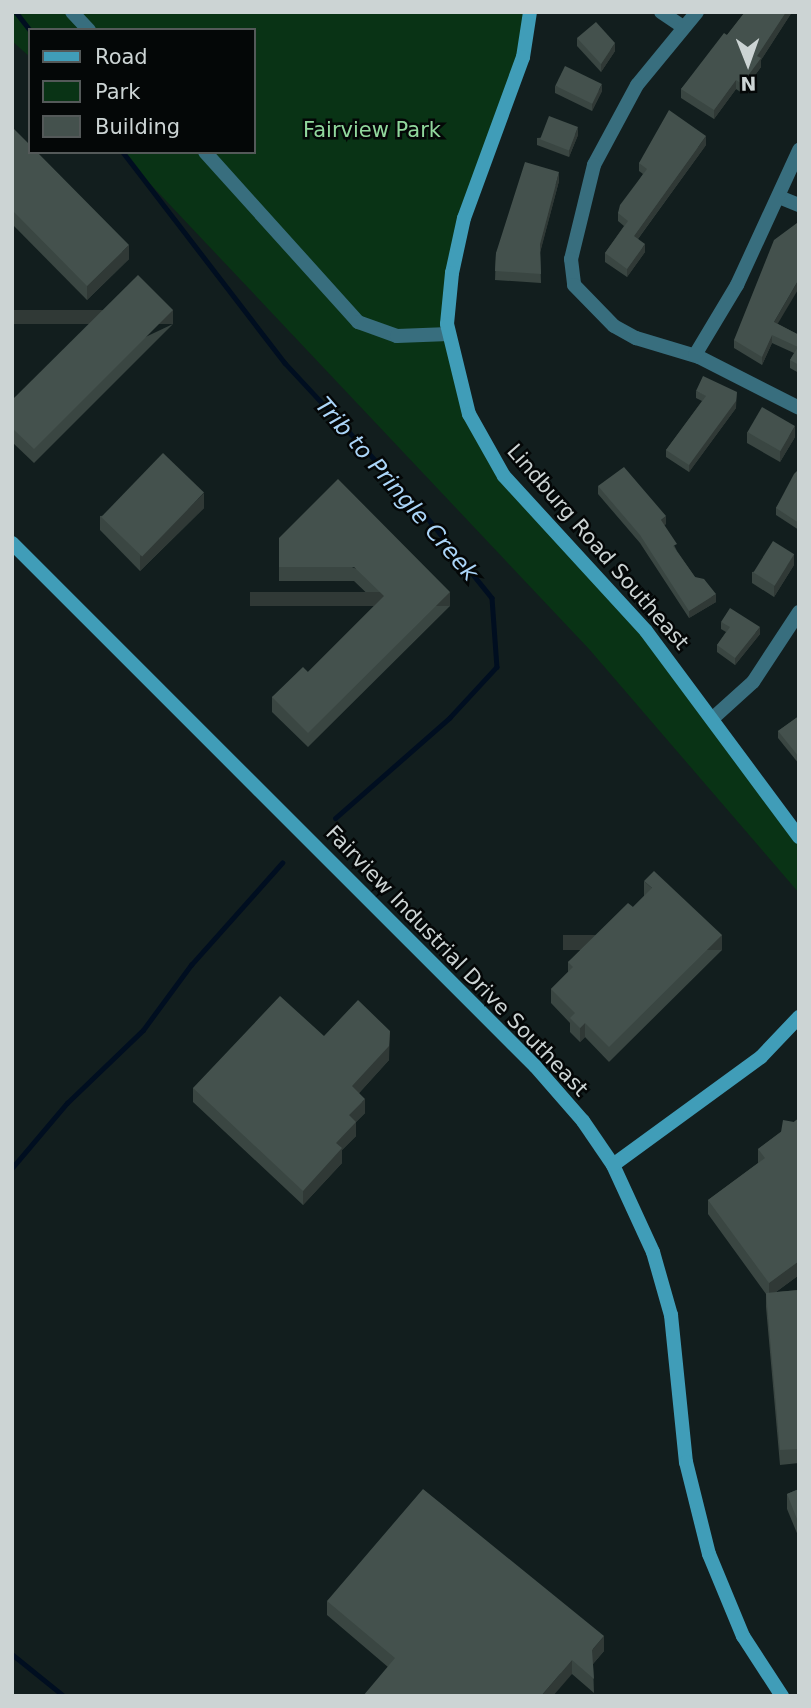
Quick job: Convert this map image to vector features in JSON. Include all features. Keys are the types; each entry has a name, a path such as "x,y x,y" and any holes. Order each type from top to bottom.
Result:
{"main road":[{"name":"Lindburg Road Southeast","path":"530,12 523,57 502,123 464,218 452,273 449,334 469,414 504,476 620,599 799,837"},
{"name":"Fairview Industrial Drive Southeast","path":"12,542 535,1066 583,1121 613,1165 645,1232 669,1305 686,1462 709,1554 743,1636 782,1696"},
{"path":"613,1165 761,1057 799,1017"}],"street":[{"path":"72,12 87,28"},
{"path":"661,12 682,26"},
{"path":"697,12 682,26 637,85 594,165 570,259 574,285 614,326 645,342 695,355 799,408"},
{"path":"695,355 737,285 799,150"},
{"path":"207,154 358,322 397,336 449,334"},
{"path":"779,197 799,205"},
{"path":"712,719 760,674 799,611"}],"green space":[{"name":"Fairview Park","path":"12,12 530,12 452,273 454,366 491,454 616,595 799,837 799,893 589,649 122,154 256,154 256,28 28,28 28,55 12,41"}],"building":[{"path":"745,12 786,12 757,56 761,58 742,84 736,80 714,110 681,89 724,33 727,35"},
{"path":"596,22 615,43 601,64 577,38"},
{"path":"565,66 602,84 592,104 555,86"},
{"path":"669,110 706,136 634,236 645,244 627,269 605,253 628,221 618,213 620,205 647,169 639,163"},
{"path":"549,116 578,127 569,150 540,139"},
{"path":"13,128 28,143 28,154 39,154 129,245 87,286 12,210"},
{"path":"525,162 559,172 540,244 541,274 495,271 496,253"},
{"path":"797,223 799,279 774,322 799,335 799,365 790,360 798,347 772,335 762,357 734,340 774,240"},
{"path":"138,275 173,310 34,449 12,428 12,400"},
{"path":"703,376 737,392 736,401 689,465 666,450 706,396 696,391"},
{"path":"762,407 795,426 780,451 748,432"},
{"path":"163,453 204,493 142,557 101,517"},
{"path":"624,467 666,516 661,520 677,544 673,546 695,577 704,579 716,594 689,611 640,535 598,486"},
{"path":"799,469 799,523 776,508"},
{"path":"338,479 450,592 308,733 272,697 303,667 308,672 384,596 354,567 279,567 279,538"},
{"path":"773,541 794,554 775,586 753,572"},
{"path":"730,608 760,627 735,658 717,645 730,627 721,622"},
{"path":"799,716 799,757 778,731"},
{"path":"654,871 722,935 609,1047 585,1023 580,1028 570,1018 575,1013 551,989 573,967 568,962 628,903 633,907 652,888 644,881"},
{"path":"280,996 324,1036 358,1000 390,1031 389,1046 352,1086 365,1099 349,1115 356,1122 336,1143 342,1148 303,1191 193,1088"},
{"path":"799,1118 799,1261 769,1283 708,1200 765,1158 758,1149 781,1132 783,1120 794,1122"},
{"path":"799,1290 799,1449 780,1450 766,1293"},
{"path":"423,1489 604,1636 592,1650 594,1679 572,1660 541,1696 363,1696 395,1658 327,1601"},
{"path":"799,1489 799,1524 787,1494"}],"waterway":[{"name":"Trib to Pringle Creek","path":"16,12 28,28"},
{"name":"Trib to Pringle Creek","path":"125,154 285,363 417,505 492,598 497,667 450,718 336,818"},
{"name":"Trib to Pringle Creek","path":"12,1168 67,1103 143,1030 191,965 282,863"},
{"name":"Trib to Pringle Creek","path":"12,1654 64,1696"}]}
